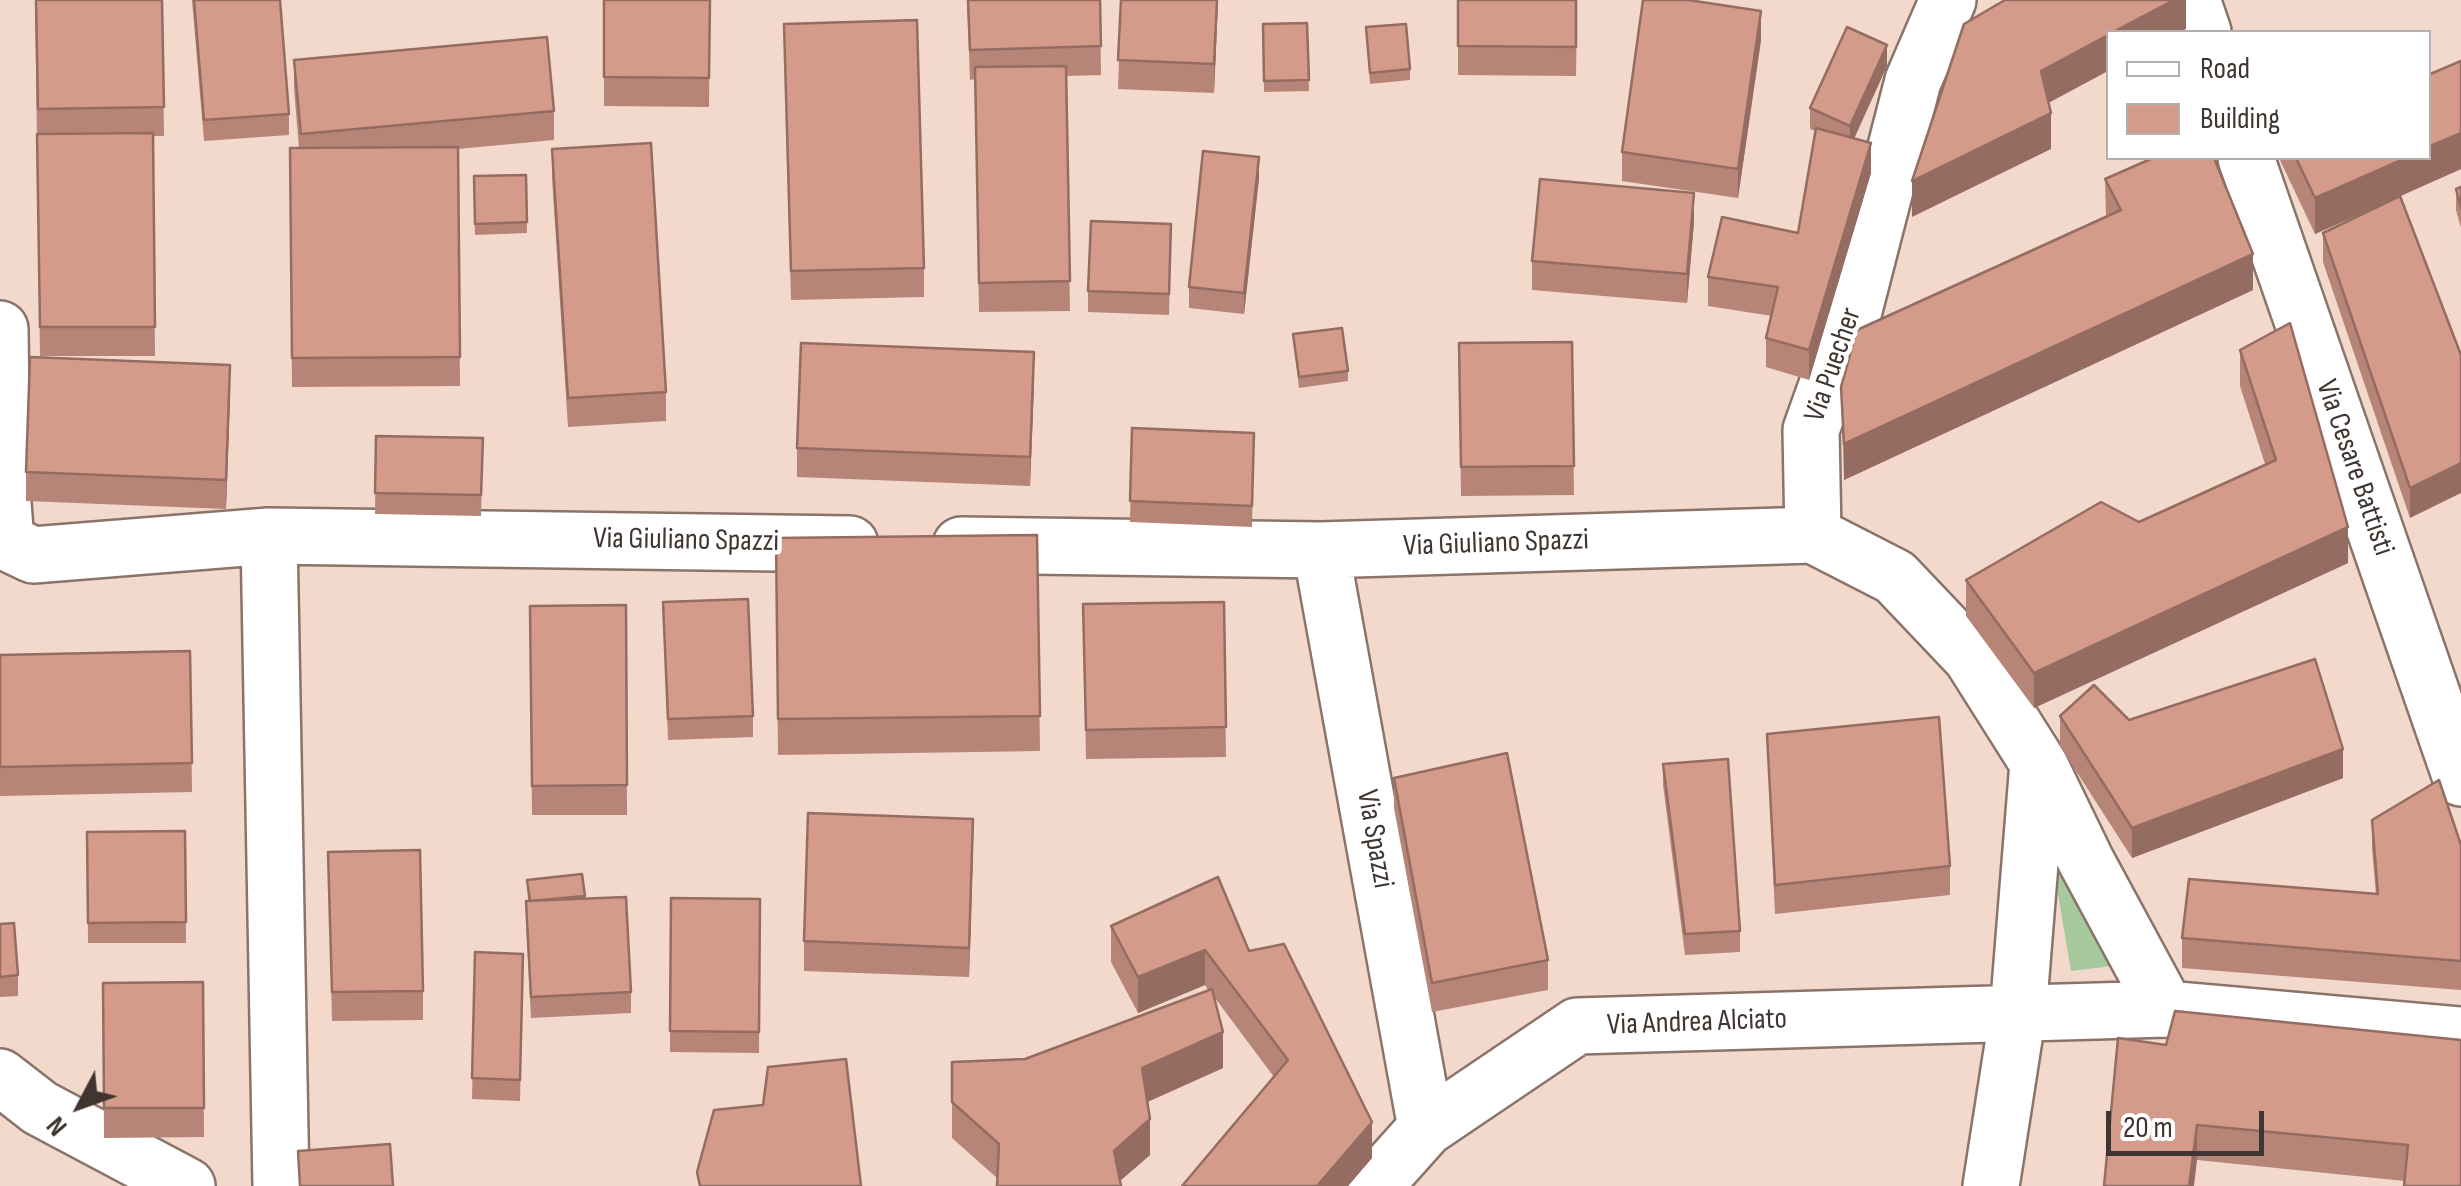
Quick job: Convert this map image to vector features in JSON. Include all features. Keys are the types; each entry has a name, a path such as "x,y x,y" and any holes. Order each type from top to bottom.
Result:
{"street":[{"name":"Via Puecher","path":"1813,535 1810,430 1854,310 1913,81 1948,0"},
{"path":"2192,0 2202,30"},
{"name":"Via Cesare Battisti","path":"2247,160 2461,778"},
{"name":"Via Giuliano Spazzi","path":"0,329 6,542 33,555 269,536 1321,550 1813,535"},
{"path":"1813,535 1895,577 1971,657 2038,763 2166,1010"},
{"path":"269,536 281,1186"},
{"name":"Via Spazzi","path":"1321,550 1426,1128"},
{"path":"1991,1186 2021,1013 2038,763"},
{"name":"Via Andrea Alciato","path":"1374,1186 1426,1128 1577,1026 2166,1010 2461,1035"},
{"path":"0,1077 40,1108 187,1186"}],"green space":[{"path":"2046,824 2121,965 2071,971"}],"building":[{"path":"36,0 162,0 164,107 38,109"},
{"path":"194,0 280,0 289,114 204,120"},
{"path":"604,0 710,0 709,78 604,77"},
{"path":"968,0 1100,0 1101,46 970,50"},
{"path":"1121,0 1217,0 1214,64 1118,60"},
{"path":"1458,0 1576,0 1576,47 1458,46"},
{"path":"1643,0 1688,0 1761,11 1738,169 1622,152"},
{"path":"2005,0 2174,0 2117,30 2106,30 2106,36 2041,71 2051,113 1912,181 1964,24"},
{"path":"917,20 924,268 791,271 784,24"},
{"path":"1307,23 1309,80 1264,81 1263,24"},
{"path":"1406,24 1410,69 1370,73 1366,27"},
{"path":"1847,27 1887,45 1850,126 1810,108"},
{"path":"547,37 554,111 301,134 294,60"},
{"path":"2461,61 2461,133 2431,146 2431,74"},
{"path":"1066,66 1070,281 979,283 975,67"},
{"path":"1816,128 1871,143 1809,350 1766,338 1778,287 1708,277 1722,217 1798,233"},
{"path":"153,133 155,327 40,327 37,134"},
{"path":"651,143 666,392 568,398 552,149"},
{"path":"458,147 460,357 292,358 290,148"},
{"path":"1203,151 1259,157 1244,293 1189,287"},
{"path":"2148,160 2215,160 2253,254 1844,444 1841,387 1857,330 2121,210 2105,179"},
{"path":"2297,160 2401,160 2315,198"},
{"path":"526,175 527,222 475,224 474,176"},
{"path":"1540,179 1694,193 1687,274 1532,261"},
{"path":"2400,196 2461,355 2461,463 2410,488 2323,233"},
{"path":"1091,221 1171,224 1169,294 1088,291"},
{"path":"2290,323 2348,527 2034,673 1966,580 2101,502 2139,522 2276,460 2240,350"},
{"path":"1342,328 1348,371 1299,377 1293,334"},
{"path":"1572,342 1574,466 1461,467 1459,343"},
{"path":"801,343 1034,352 1030,457 797,448"},
{"path":"30,357 230,365 226,480 26,472"},
{"path":"1132,428 1254,433 1252,506 1130,501"},
{"path":"376,436 483,438 481,495 375,493"},
{"path":"1037,535 1040,716 778,719 776,538"},
{"path":"748,599 753,716 668,719 663,602"},
{"path":"1224,602 1226,727 1086,730 1083,604"},
{"path":"626,605 627,785 532,786 530,606"},
{"path":"190,651 192,763 0,767 0,655"},
{"path":"2315,659 2343,749 2132,828 2060,716 2094,685 2129,720"},
{"path":"1939,717 1950,866 1775,885 1767,734"},
{"path":"1507,753 1548,960 1432,983 1394,778"},
{"path":"1728,759 1740,931 1685,934 1663,764"},
{"path":"2439,780 2461,845 2461,961 2182,938 2189,879 2378,894 2372,820"},
{"path":"808,813 973,819 969,948 804,941"},
{"path":"185,831 186,922 88,923 87,832"},
{"path":"420,850 423,991 332,992 328,852"},
{"path":"582,874 585,896 530,901 527,880"},
{"path":"1218,877 1249,951 1284,944 1372,1122 1317,1186 1182,1186 1288,1060 1205,950 1138,977 1111,926"},
{"path":"626,897 631,992 531,997 526,901"},
{"path":"671,898 760,899 759,1032 670,1031"},
{"path":"14,923 18,975 0,977 0,924"},
{"path":"475,952 523,954 520,1080 472,1078"},
{"path":"203,982 204,1108 104,1108 103,983"},
{"path":"1212,989 1223,1032 1142,1068 1150,1119 1114,1151 1121,1186 997,1186 999,1144 952,1102 952,1062 1025,1059"},
{"path":"2175,1011 2461,1040 2461,1186 2404,1186 2408,1145 2197,1125 2189,1186 2104,1186 2118,1038 2166,1045"},
{"path":"846,1059 861,1186 700,1186 697,1172 714,1110 763,1105 768,1067"},
{"path":"390,1144 393,1186 300,1186 298,1151"}]}
